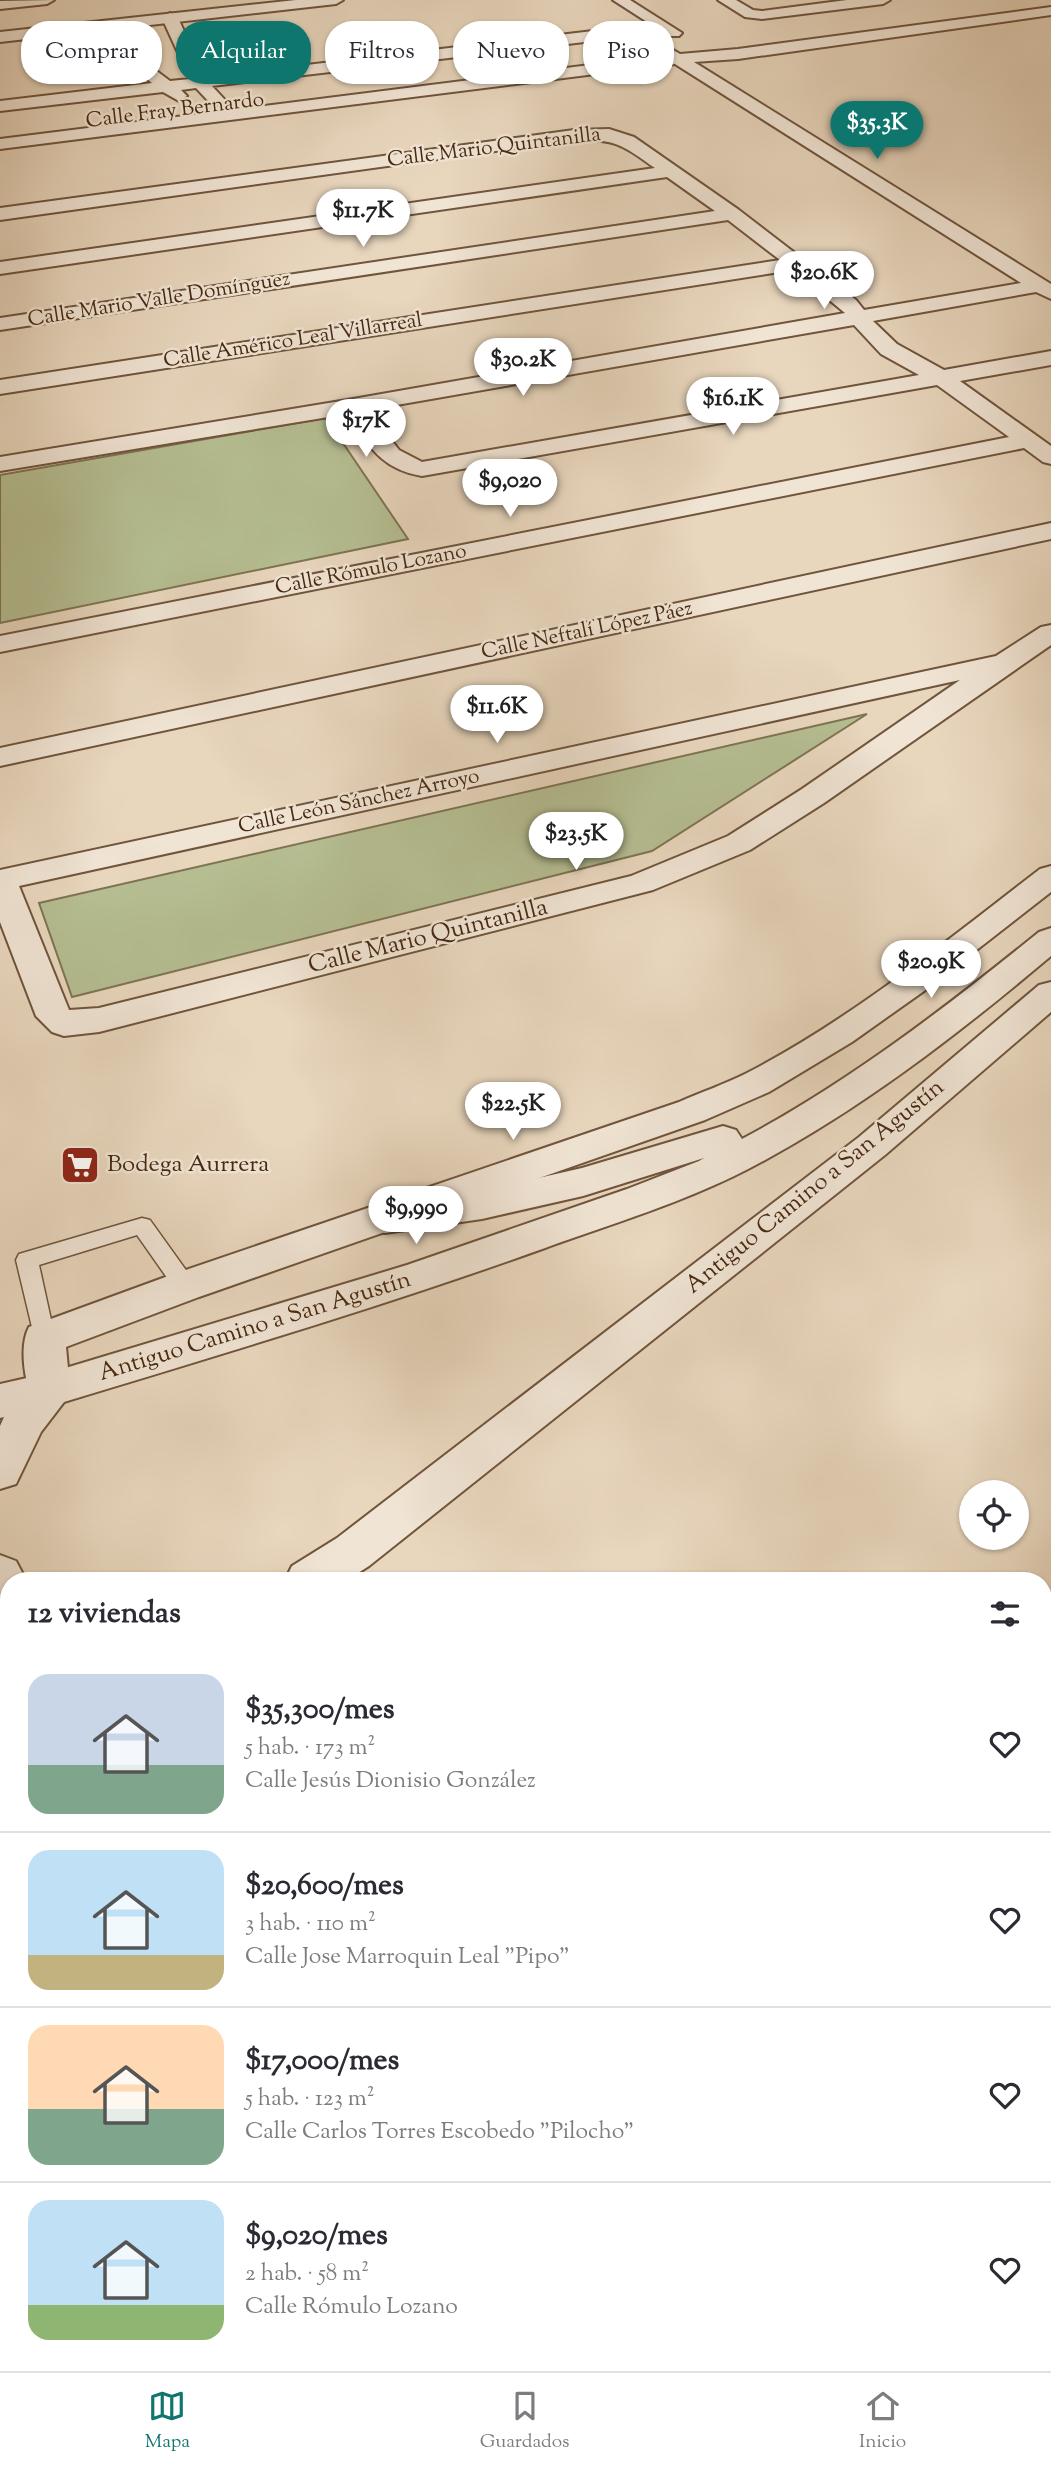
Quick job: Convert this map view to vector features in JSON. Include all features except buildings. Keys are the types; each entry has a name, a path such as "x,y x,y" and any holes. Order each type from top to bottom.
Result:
{"street":[{"path":"0,5 47,0"},
{"path":"156,0 176,31"},
{"path":"143,21 336,0"},
{"path":"620,0 716,58"},
{"path":"725,0 750,14 762,15 883,0"},
{"path":"69,9 82,21"},
{"name":"Calle Fray Bernardo","path":"0,156 208,125 684,63 1051,11"},
{"path":"311,70 618,33 637,35 1045,289"},
{"path":"0,37 21,35"},
{"path":"162,81 208,125"},
{"path":"0,106 190,84"},
{"path":"201,84 238,121"},
{"name":"Calle Fray Bernardo","path":"0,144 208,125"},
{"name":"Calle Mario Quintanilla","path":"0,214 594,133 609,134 628,141 733,214 794,264 849,304 867,329 889,349 942,378 1051,457"},
{"path":"0,268 671,171"},
{"name":"Calle Mario Valle Domínguez","path":"0,324 733,214"},
{"name":"Calle Américo Leal Villarreal","path":"0,387 794,264"},
{"path":"0,464 353,406 859,316 1045,289"},
{"path":"353,406 395,460 411,469 422,469 1051,358"},
{"name":"Calle Rómulo Lozano","path":"0,643 1030,440"},
{"name":"Calle Neftalí López Páez","path":"0,757 1051,531"},
{"name":"Calle Mario Quintanilla","path":"0,880 54,1016 64,1024 99,1020 642,883 739,843 813,796 1051,633"},
{"name":"Calle León Sánchez Arroyo","path":"0,880 1005,662"},
{"path":"0,1471 24,1421 49,1390 44,1338 185,1286 692,1111 763,1080 875,1009 943,961 1051,876"},
{"name":"Antiguo Camino a San Agustín","path":"0,1401 49,1390 416,1279 665,1190 785,1133 965,1011 1051,939"},
{"name":"Antiguo Camino a San Agustín","path":"321,1572 353,1552 872,1146 1051,993"},
{"path":"385,1219 482,1205 583,1182 675,1156 837,1098"}],"lane":[{"path":"44,1338 27,1261 142,1226 185,1286"}],"green space":[{"path":"326,418 408,539 0,623 0,475"},
{"path":"867,714 652,851 72,997 39,903"}],"place":[{"name":"Bodega Aurrera","path":"80,1165"}]}
